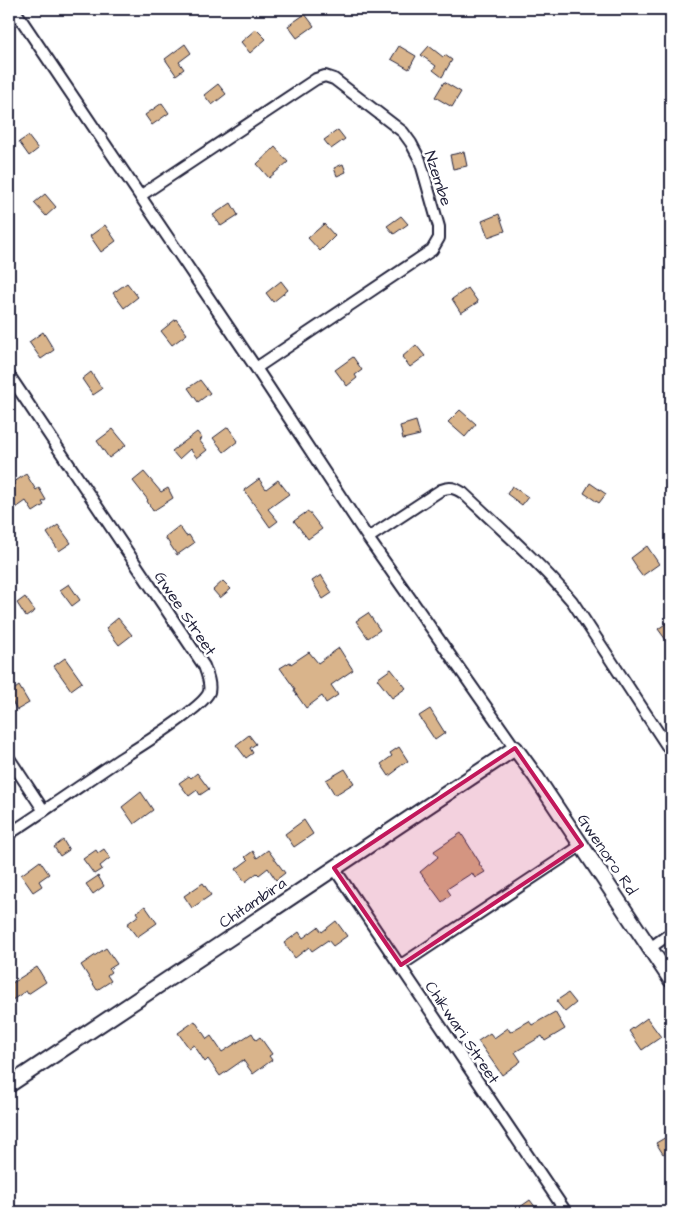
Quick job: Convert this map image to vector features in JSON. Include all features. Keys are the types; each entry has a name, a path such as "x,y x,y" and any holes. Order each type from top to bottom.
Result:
{"street":[{"path":"14,9 368,538 515,748"},
{"name":"Nzembe","path":"140,196 316,79 325,76 334,79 403,132 411,143 420,160 439,227 439,238 432,250 256,368"},
{"name":"Gwee Street","path":"9,375 204,666 209,684 209,692 201,703 9,834"},
{"path":"368,538 447,487 455,488 463,493 513,540 572,601 671,752"},
{"name":"Gwenoro Rd","path":"515,748 671,980"},
{"name":"Chitambira","path":"9,1085 515,748"},
{"path":"9,758 44,811"},
{"path":"401,965 582,845"},
{"name":"Chikwari Street","path":"334,868 566,1212"},
{"path":"650,948 671,933"}],"highlighted area":[{"path":"515,748 582,845 401,965 334,868"}],"building":[{"path":"305,14 314,26 297,38 288,26"},
{"path":"256,29 266,39 250,53 241,42"},
{"path":"185,44 191,53 179,62 184,69 176,75 165,59"},
{"path":"399,46 416,56 409,69 391,59"},
{"path":"429,46 443,57 445,55 452,60 442,77 433,70 436,66 421,55"},
{"path":"444,82 461,92 452,107 435,97"},
{"path":"218,84 226,94 212,105 204,95"},
{"path":"162,103 169,113 152,125 145,115"},
{"path":"338,130 345,139 331,149 324,140"},
{"path":"28,136 38,149 29,156 19,142"},
{"path":"275,147 288,162 269,178 257,164"},
{"path":"464,152 467,166 453,169 450,155"},
{"path":"343,164 346,172 337,176 334,168"},
{"path":"45,194 56,207 46,216 34,203"},
{"path":"231,203 238,215 221,226 213,215"},
{"path":"499,214 505,231 488,237 482,221"},
{"path":"401,216 408,224 394,234 387,226"},
{"path":"324,224 335,236 320,251 308,238"},
{"path":"105,225 116,241 101,252 90,236"},
{"path":"281,281 288,290 273,302 266,293"},
{"path":"127,283 138,297 124,308 113,293"},
{"path":"468,288 478,302 461,313 452,299"},
{"path":"176,319 187,334 172,345 161,331"},
{"path":"43,332 54,350 41,359 29,342"},
{"path":"416,345 425,356 410,367 402,357"},
{"path":"353,357 362,370 355,375 357,378 347,386 335,370"},
{"path":"91,372 102,389 93,395 82,379"},
{"path":"200,380 210,393 198,402 188,388"},
{"path":"460,410 476,424 465,437 448,422"},
{"path":"416,421 420,435 403,439 400,426"},
{"path":"228,427 238,441 224,452 213,438"},
{"path":"113,429 126,445 109,458 97,441"},
{"path":"197,432 202,438 199,440 207,450 197,458 190,449 179,459 172,451"},
{"path":"144,472 161,492 168,488 173,498 153,511 148,500 133,481"},
{"path":"26,474 36,490 39,488 46,500 42,502 44,505 33,512 26,501 13,510 9,504 9,488"},
{"path":"259,479 266,489 278,480 289,494 268,509 278,521 270,527 244,490"},
{"path":"590,483 606,494 599,503 584,493"},
{"path":"512,486 528,497 522,505 507,494"},
{"path":"308,511 322,529 308,539 294,521"},
{"path":"58,525 71,543 59,551 47,533"},
{"path":"179,526 186,536 189,535 194,543 177,555 165,537"},
{"path":"647,546 659,564 642,576 631,558"},
{"path":"321,575 332,593 323,599 312,581"},
{"path":"223,581 231,589 220,598 213,590"},
{"path":"69,584 80,600 72,606 60,590"},
{"path":"25,597 35,611 26,617 17,603"},
{"path":"368,613 380,630 368,638 356,621"},
{"path":"118,618 132,635 119,645 106,628"},
{"path":"671,620 671,647 658,629"},
{"path":"339,648 353,670 331,685 338,695 326,703 322,696 306,708 280,668 290,662 291,664 309,652 318,663"},
{"path":"65,658 82,682 71,690 54,666"},
{"path":"391,669 406,688 392,698 377,679"},
{"path":"19,686 29,703 17,710 9,693"},
{"path":"430,709 445,733 435,740 419,716"},
{"path":"249,735 256,744 250,748 253,753 246,758 236,745"},
{"path":"399,747 408,761 389,776 381,764 392,756 390,753"},
{"path":"345,769 354,783 335,795 326,780"},
{"path":"197,773 209,789 200,795 197,790 189,796 179,783"},
{"path":"141,792 153,810 134,824 122,807"},
{"path":"304,820 313,834 294,847 285,834"},
{"path":"461,833 485,872 475,878 472,873 447,889 451,895 442,902 420,872 438,857 434,851"},
{"path":"63,840 69,850 60,856 54,847"},
{"path":"104,849 110,858 100,866 102,869 94,874 83,859 96,850 98,853"},
{"path":"268,850 285,873 276,880 268,868 245,882 236,869 248,860 245,857 253,851 257,858"},
{"path":"40,861 49,874 39,881 42,886 33,892 21,875"},
{"path":"98,876 104,886 93,894 86,884"},
{"path":"203,883 211,895 192,908 184,896"},
{"path":"145,906 157,923 137,937 127,924 139,915 137,912"},
{"path":"336,921 347,936 333,946 328,940 312,951 309,947 295,958 284,943 299,932 303,938 318,927 322,932"},
{"path":"106,948 117,964 109,969 111,972 107,975 111,981 97,990 81,965"},
{"path":"37,967 46,982 28,994 26,991 9,1002 9,985"},
{"path":"568,993 576,1003 565,1012 556,1001"},
{"path":"555,1012 565,1029 545,1041 542,1036 515,1052 521,1061 502,1075 478,1041 490,1033 494,1038 508,1028 510,1032 529,1021 532,1025"},
{"path":"647,1018 661,1037 642,1050 629,1031"},
{"path":"195,1021 207,1039 211,1036 222,1052 252,1033 256,1040 260,1037 272,1054 269,1056 272,1060 253,1074 243,1060 220,1076 208,1059 205,1062 194,1045 189,1048 178,1033"},
{"path":"668,1136 671,1142 671,1149 663,1154 656,1143"},
{"path":"530,1200 539,1212 513,1212"}]}
